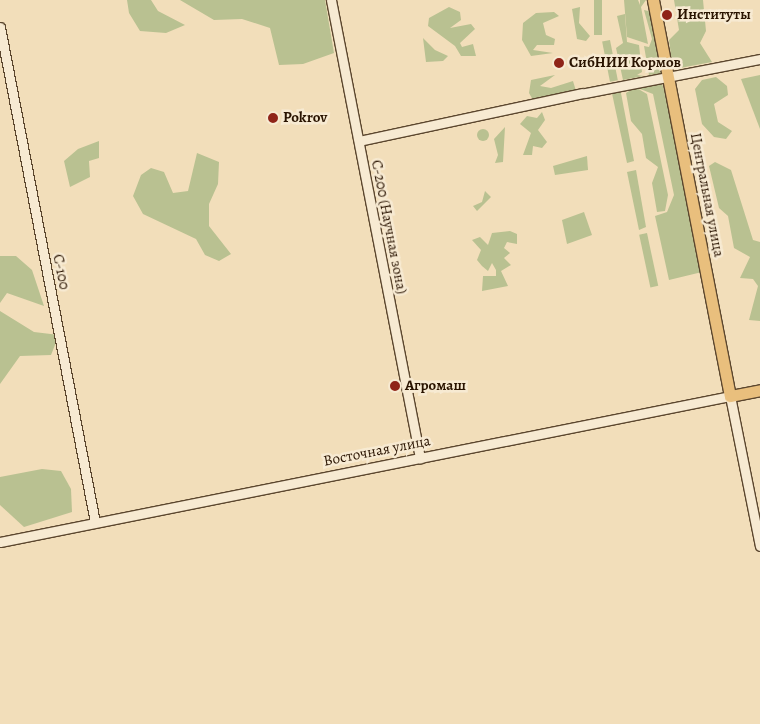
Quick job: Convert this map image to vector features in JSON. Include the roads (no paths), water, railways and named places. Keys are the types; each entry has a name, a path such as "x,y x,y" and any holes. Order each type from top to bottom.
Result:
{"main road":[{"name":"Центральная улица","path":"653,0 730,396"},
{"name":"Восточная улица","path":"730,396 760,390"}],"street":[{"name":"С-200 (Научная зона)","path":"331,0 420,458"},
{"name":"С-100","path":"0,28 95,522"},
{"path":"359,141 583,93 760,59"},
{"path":"730,396 760,546"},
{"name":"Восточная улица","path":"0,542 730,396"}],"place":[{"name":"Институты","path":"667,15"},
{"name":"СибНИИ Кормов","path":"559,63"},
{"name":"Pokrov","path":"273,118"},
{"name":"Агромаш","path":"395,386"}]}
